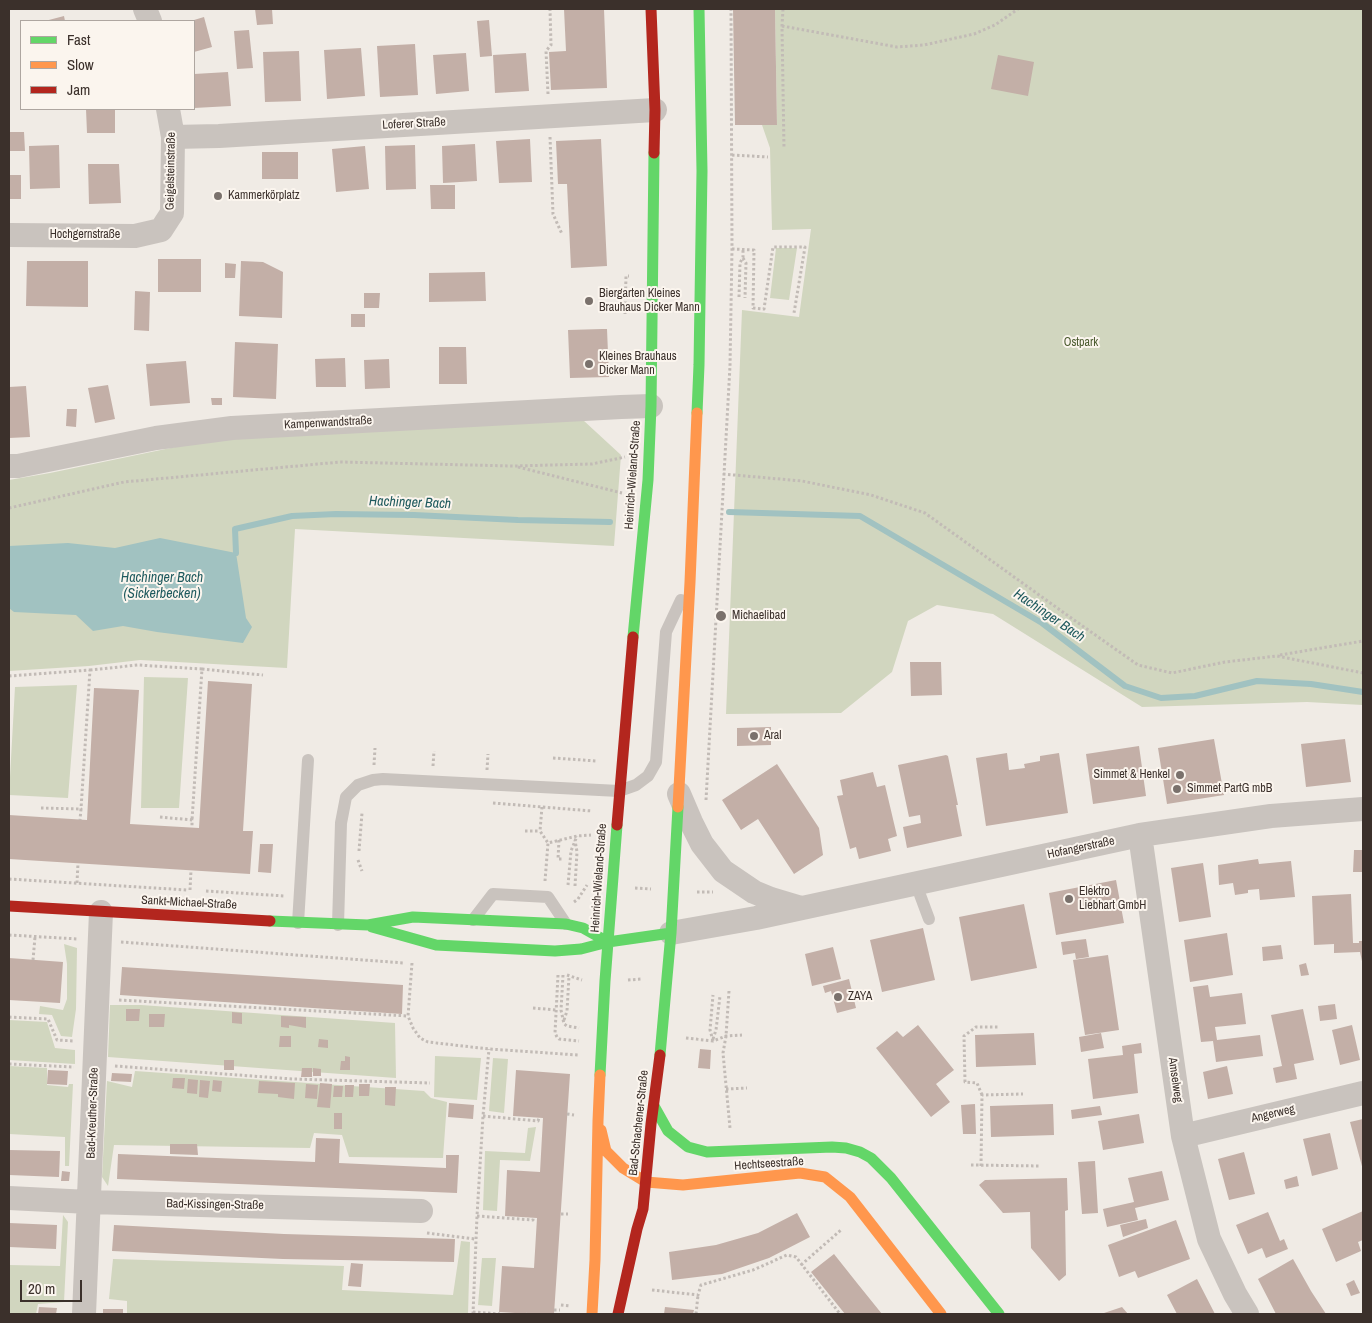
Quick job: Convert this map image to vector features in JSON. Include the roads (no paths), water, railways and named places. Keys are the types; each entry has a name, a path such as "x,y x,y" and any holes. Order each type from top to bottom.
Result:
{"main road":[{"name":"Heinrich-Wieland-Straße","path":"608,942 619,791 648,480 651,406 655,110 651,9"},
{"path":"671,933 690,582 699,365 702,106 699,9"},
{"name":"Sankt-Michael-Straße","path":"9,906 298,923 368,925 413,917 566,924 583,928 608,942"},
{"name":"Sankt-Michael-Straße","path":"368,925 436,946 554,951 581,949 608,942 671,933"},
{"name":"Bad-Schachener-Straße","path":"618,1314 643,1209 671,933"},
{"path":"592,1314 598,1121 608,942"},
{"name":"Hechtseestraße","path":"654,1106 668,1131 688,1147 707,1152 815,1146 853,1150 871,1158 891,1178 999,1314"},
{"path":"598,1121 610,1138 618,1143"},
{"name":"Hechtseestraße","path":"598,1121 606,1151 623,1168 646,1182 683,1185 800,1173 825,1177 850,1197 941,1314"},
{"path":"636,1140 642,1137 651,1124"}],"street":[{"name":"Geigelsteinstraße","path":"161,230 172,213 173,137 168,110"},
{"name":"Loferer Straße","path":"173,137 219,136 655,110"},
{"name":"Hochgernstraße","path":"9,235 135,236 161,230"},
{"name":"Kampenwandstraße","path":"9,466 18,466 156,438 232,428 651,406"},
{"name":"Hofangerstraße","path":"679,794 702,844 723,871 754,892 802,908"},
{"name":"Hofangerstraße","path":"671,933 726,924 1140,835 1271,816 1363,809"},
{"name":"Amselweg","path":"1140,835 1183,1136 1209,1239 1235,1294 1247,1314"},
{"name":"Bad-Kreuther-Straße","path":"84,1314 101,912"},
{"name":"Angerweg","path":"1183,1136 1363,1093"},
{"name":"Bad-Kissingen-Straße","path":"9,1198 421,1211"}],"lane":[{"path":"338,924 341,823 346,797 358,785 372,780 383,779 619,791 636,785 648,776 656,762 666,632 690,582"},
{"path":"298,923 308,760"},
{"path":"916,884 929,919"},
{"path":"473,920 493,894 548,897 566,924"}],"water":[{"name":"Hachinger Bach (Sickerbecken)","path":"160,538 236,553 246,618 252,627 243,643 123,626 93,631 76,615 14,612 9,608 9,546 68,543 115,548"}],"waterway":[{"name":"Hachinger Bach","path":"729,512 860,516 1042,623 1125,686 1161,698 1195,696 1257,681 1311,684 1363,692"},
{"name":"Hachinger Bach","path":"236,553 235,529 292,516 336,514 414,515 610,522"}],"place":[{"name":"Kammerkörplatz","path":"218,196"},
{"name":"Biergarten Kleines Brauhaus Dicker Mann","path":"589,301"},
{"name":"Kleines Brauhaus Dicker Mann","path":"589,364"},
{"name":"Michaelibad","path":"721,616"},
{"name":"Aral","path":"754,736"},
{"name":"Simmet & Henkel","path":"1180,775"},
{"name":"Simmet PartG mbB","path":"1177,789"},
{"name":"Elektro Liebhart GmbH","path":"1069,899"},
{"name":"ZAYA","path":"838,997"}],"park label":[{"name":"Ostpark","path":"1081,343"}]}
